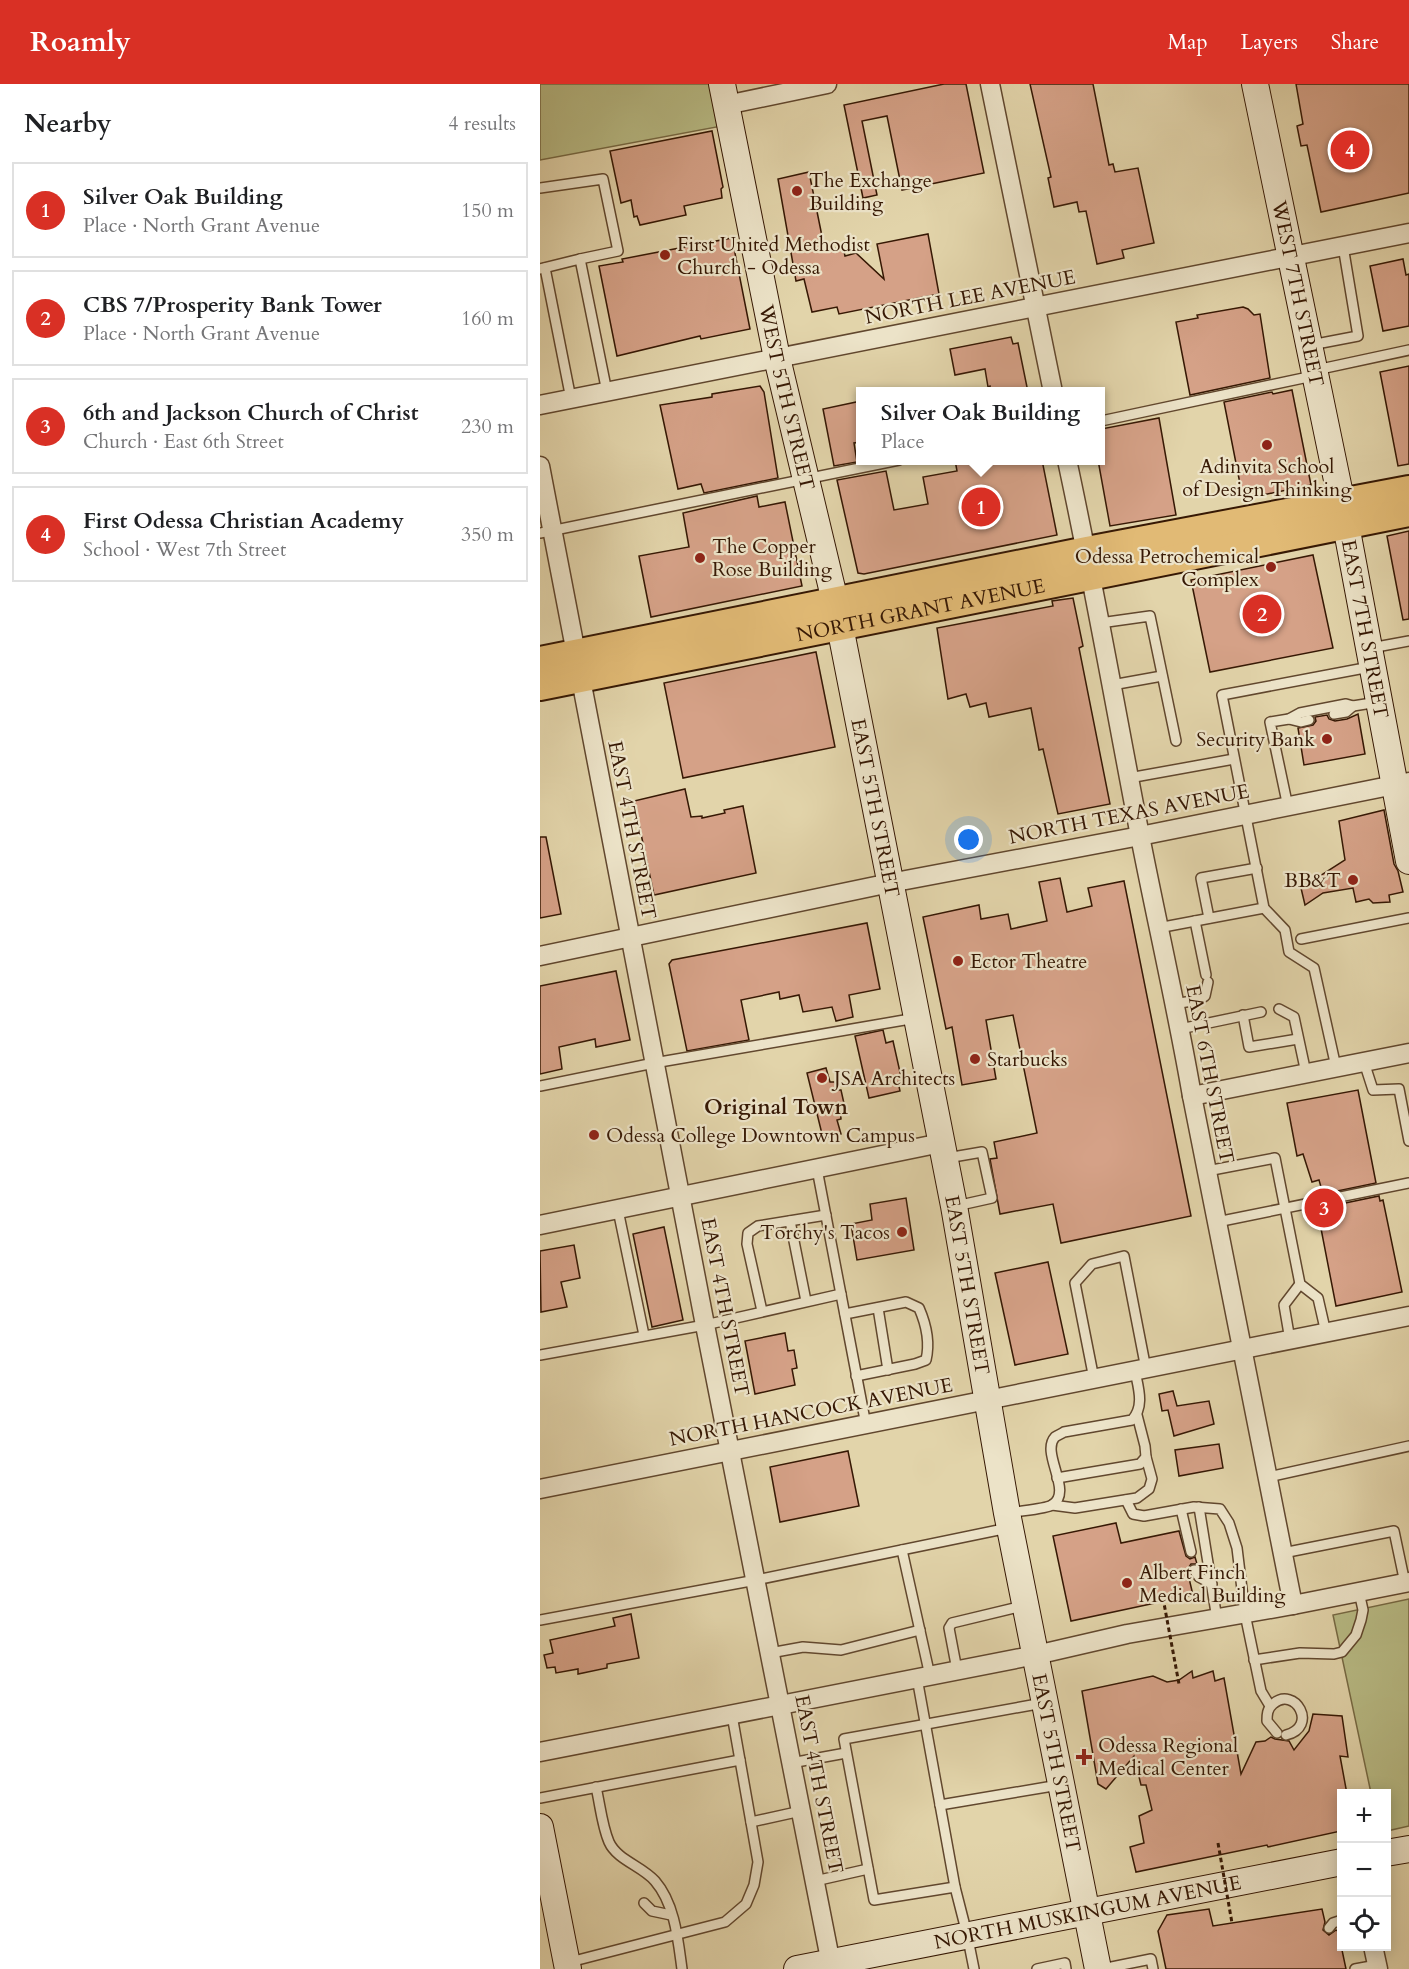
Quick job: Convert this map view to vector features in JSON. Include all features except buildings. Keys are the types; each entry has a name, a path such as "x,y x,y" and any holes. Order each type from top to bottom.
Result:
{"main road":[{"name":"NORTH GRANT AVENUE","path":"1344,515 1409,490"},
{"name":"NORTH GRANT AVENUE","path":"540,686 578,666 1089,563 1344,515 1409,512"},
{"name":"NORTH GRANT AVENUE","path":"540,661 578,666"}],"street":[{"path":"724,95 827,84"},
{"path":"990,84 1052,387"},
{"name":"WEST 7TH STREET","path":"1255,84 1344,515"},
{"name":"WEST 5TH STREET","path":"724,95 777,358 838,614"},
{"name":"NORTH LEE AVENUE","path":"540,405 1409,233"},
{"name":"EAST 6TH STREET","path":"1068,465 1293,1605"},
{"name":"EAST 4TH STREET","path":"540,466 546,531 578,666 831,1966"},
{"name":"EAST 7TH STREET","path":"1344,515 1378,702 1401,783 1409,861"},
{"name":"EAST 5TH STREET","path":"838,614 954,1206 1009,1520 1100,1969"},
{"name":"NORTH TEXAS AVENUE","path":"540,956 890,883 1140,836 1401,783"},
{"path":"1192,1096 1409,1053"},
{"path":"540,1225 817,1169 943,1151"},
{"name":"NORTH HANCOCK AVENUE","path":"540,1490 1409,1316"},
{"path":"540,1752 1036,1655 1127,1634 1407,1583"},
{"path":"540,1827 568,1966"},
{"path":"1391,1852 1409,1849"},
{"name":"NORTH MUSKINGUM AVENUE","path":"797,1969 831,1966 967,1934 1337,1863"},
{"path":"1374,1951 1378,1967"}],"lane":[{"path":"540,188 603,179 618,251 542,268 571,399"},
{"path":"1308,345 1358,336 1343,246"},
{"path":"580,259 607,392"},
{"path":"1105,420 1409,350"},
{"path":"546,531 875,465"},
{"path":"1100,623 1150,615 1176,741"},
{"path":"1336,1067 1314,968 1289,952 1285,930 1264,908 1222,695 1370,658 1409,641"},
{"path":"1112,685 1162,676"},
{"path":"1287,807 1270,722 1289,719 1300,713 1346,704 1353,706 1378,702"},
{"path":"1334,714 1346,712 1353,706"},
{"path":"1289,719 1301,722 1308,720"},
{"path":"1129,777 1234,759"},
{"path":"1209,918 1201,878 1257,868"},
{"path":"1158,928 1264,908"},
{"path":"1301,939 1409,918"},
{"path":"1173,1004 1199,1000 1205,996 1207,978 1195,921"},
{"path":"1279,1008 1294,1017 1306,1073"},
{"path":"1180,1029 1261,1012"},
{"path":"1243,1015 1249,1047 1298,1039"},
{"path":"540,1086 654,1063 916,1018"},
{"path":"1364,1062 1373,1090 1399,1089 1409,1141"},
{"path":"943,1151 982,1152 992,1197 954,1206"},
{"path":"1207,1171 1275,1158 1300,1284 1318,1298 1326,1333"},
{"path":"817,1169 866,1425"},
{"path":"1217,1222 1409,1183"},
{"path":"618,1210 644,1335"},
{"path":"762,1311 747,1244 748,1233 758,1226 826,1215"},
{"path":"790,1221 806,1302"},
{"path":"1052,1505 1058,1498 1060,1490 1050,1447 1054,1438 1064,1432 1132,1420 1137,1415 1140,1405 1140,1370 1124,1256 1092,1264 1075,1283 1094,1379"},
{"path":"1290,1340 1284,1305 1300,1284"},
{"path":"540,1355 705,1325 841,1294"},
{"path":"845,1314 906,1302 919,1308 924,1319 929,1349 926,1360 856,1376"},
{"path":"878,1308 888,1370"},
{"path":"540,1620 902,1550 1009,1520 1052,1505 1075,1508 1137,1498 1149,1490 1152,1479 1137,1415"},
{"path":"1268,1477 1409,1446"},
{"path":"1058,1478 1140,1464 1146,1457"},
{"path":"1126,1500 1133,1514 1144,1516 1181,1509 1220,1509 1229,1522 1237,1548 1245,1614 1254,1660 1261,1691 1270,1706 1267,1721 1272,1730 1281,1734 1292,1733 1300,1726 1302,1714 1297,1704 1286,1699 1270,1706"},
{"path":"1199,1508 1217,1619"},
{"path":"1181,1509 1191,1552"},
{"path":"1283,1553 1394,1531 1407,1583"},
{"path":"902,1550 920,1630 926,1725 955,1887 974,1969"},
{"path":"1194,1570 1212,1584"},
{"path":"1254,1660 1300,1653 1334,1654 1342,1652 1356,1635 1361,1620 1363,1610 1359,1592"},
{"path":"957,1670 949,1628 952,1623 1026,1606"},
{"path":"770,1653 803,1647 841,1650 920,1630"},
{"path":"955,1887 874,1900 844,1739 1045,1703"},
{"path":"568,1966 724,1922 746,1904 754,1885 758,1862 732,1715"},
{"path":"791,1763 846,1753"},
{"path":"540,1798 740,1760"},
{"path":"940,1805 1061,1784"},
{"path":"596,1787 609,1843 618,1853 654,1880 666,1897 677,1934 682,1969"},
{"path":"751,1822 801,1811"},
{"path":"814,1881 868,1869"},
{"path":"641,1883 644,1872"},
{"path":"644,1903 652,1911 671,1915"},
{"path":"1329,1928 1337,1922"},
{"path":"1100,1969 1151,1959 1153,1969"},
{"path":"1037,1969 1065,1963 1066,1969"},
{"path":"1355,1969 1378,1967"}],"path":[{"path":"1163,1598 1179,1684"},
{"path":"1218,1843 1232,1923"}],"green space":[{"path":"540,84 714,84 722,126 540,160"},
{"path":"1409,1599 1409,1826 1391,1830 1391,1789 1370,1789 1333,1615"}],"place":[{"name":"First Odessa Christian Academy","path":"1350,150"},
{"name":"The Exchange Building","path":"797,191"},
{"name":"First United Methodist Church - Odessa","path":"665,255"},
{"name":"Adinvita School of Design Thinking","path":"1267,445"},
{"name":"Silver Oak Building","path":"981,507"},
{"name":"The Copper Rose Building","path":"700,558"},
{"name":"Odessa Petrochemical Complex","path":"1271,567"},
{"name":"CBS 7/Prosperity Bank Tower","path":"1262,614"},
{"name":"Security Bank","path":"1327,739"},
{"name":"BB&T","path":"1353,880"},
{"name":"Ector Theatre","path":"958,961"},
{"name":"Starbucks","path":"975,1059"},
{"name":"JSA Architects","path":"822,1078"},
{"name":"Odessa College Downtown Campus","path":"594,1135"},
{"name":"6th and Jackson Church of Christ","path":"1324,1208"},
{"name":"Torchy's Tacos","path":"902,1232"},
{"name":"Albert Finch Medical Building","path":"1127,1583"},
{"name":"Odessa Regional Medical Center","path":"1084,1757"}],"district":[{"name":"Original Town","path":"776,1107"}]}
